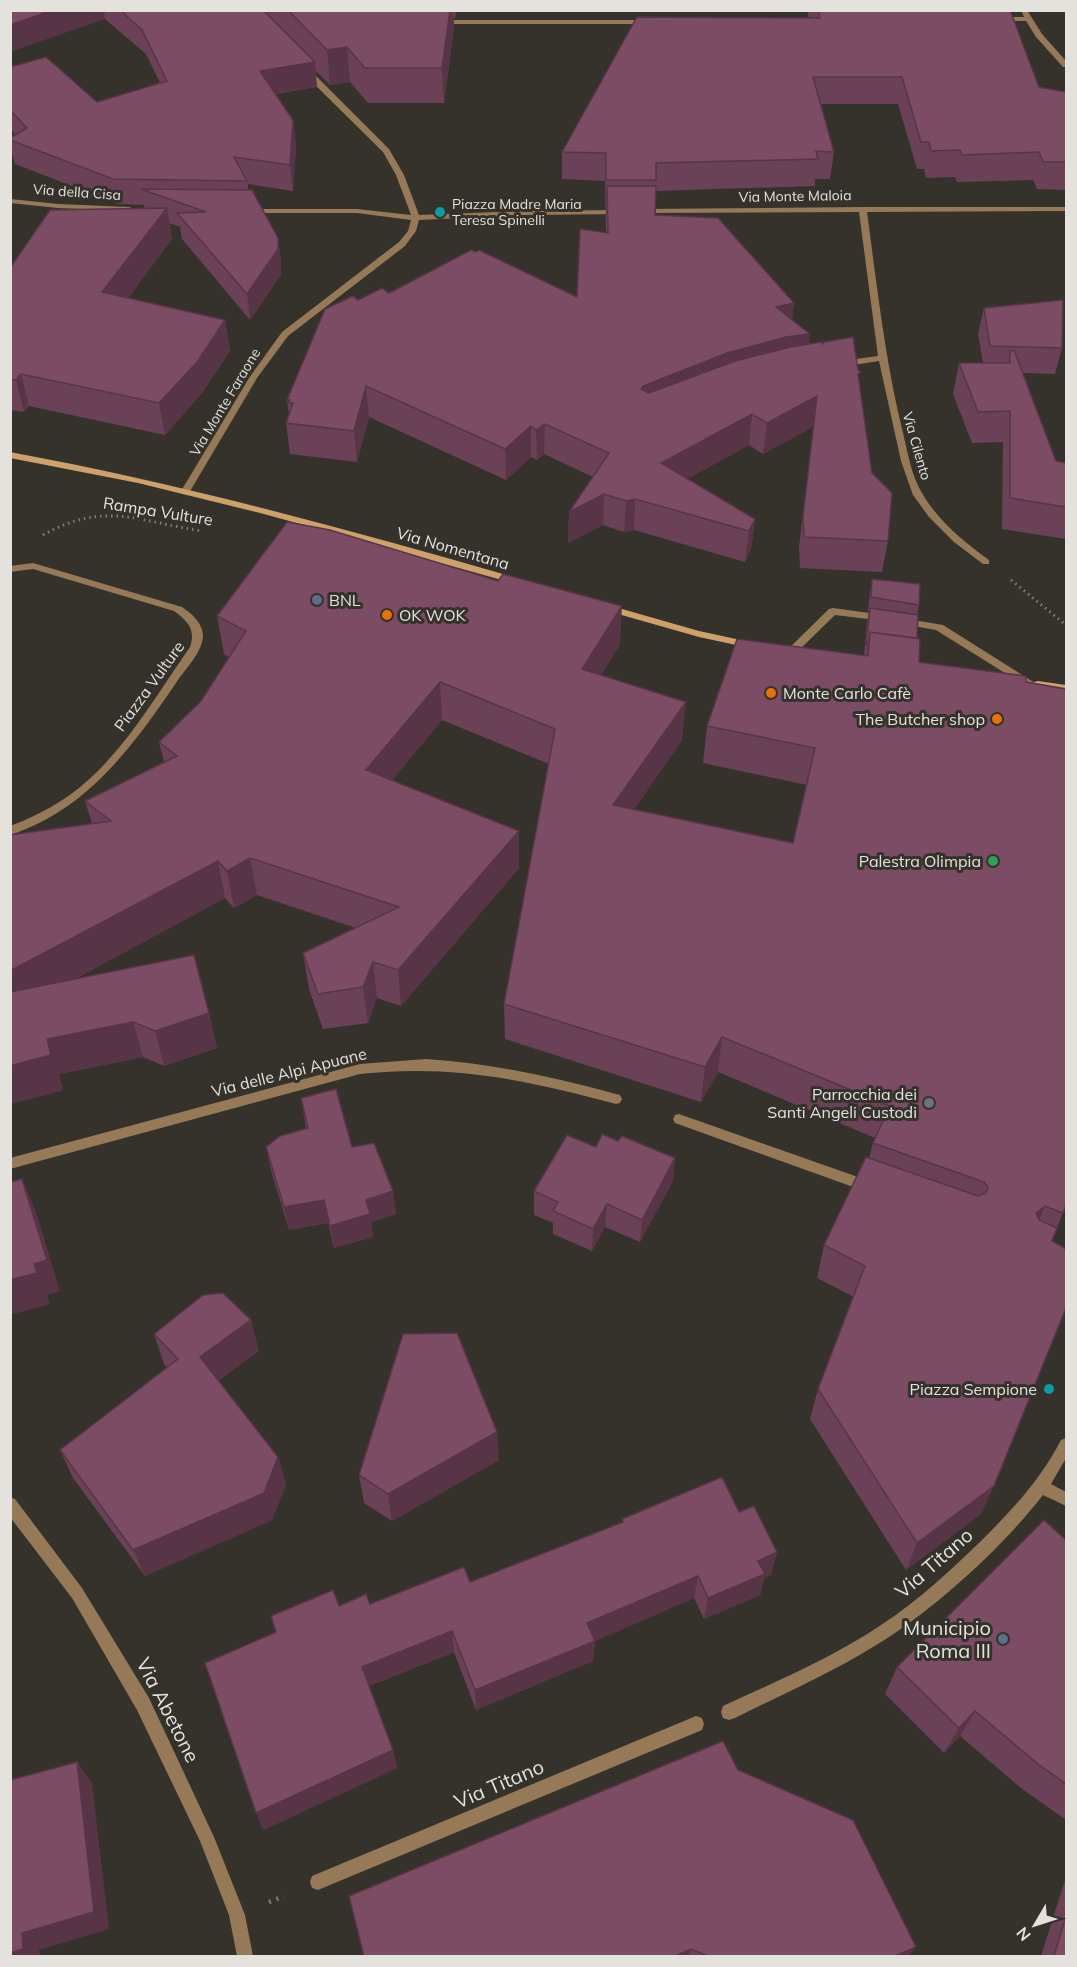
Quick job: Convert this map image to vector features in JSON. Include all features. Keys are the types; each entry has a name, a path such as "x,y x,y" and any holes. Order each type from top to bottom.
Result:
{"main road":[{"name":"Via Nomentana","path":"10,455 100,471 271,512 531,585"},
{"path":"598,605 699,634 764,648"},
{"path":"1010,682 1066,688"}],"street":[{"path":"1023,10 1066,65"},
{"path":"993,19 1028,19"},
{"path":"433,22 652,22"},
{"path":"301,64 386,151 400,175 417,218"},
{"name":"Via della Cisa","path":"10,201 138,210"},
{"path":"51,215 58,206"},
{"name":"Via Cilento","path":"863,209 883,358 894,415 913,485 941,526 986,562"},
{"name":"Via Monte Maloia","path":"637,211 1066,209"},
{"path":"241,211 357,211 417,218 524,213 625,212"},
{"name":"Via Monte Faraone","path":"186,491 253,378 285,333 402,244 412,231 417,218"},
{"path":"831,365 883,358"},
{"name":"Piazza Vulture","path":"10,831 64,806 105,773 195,648 199,633 192,621 178,609 33,566 13,568"},
{"path":"791,653 833,611 939,627 1033,685"},
{"name":"Via delle Alpi Apuane","path":"10,1164 360,1069 384,1065 443,1064 482,1069 558,1083 615,1099"},
{"path":"679,1119 878,1190"},
{"path":"1066,1445 1042,1487 1066,1499"},
{"name":"Via Titano","path":"729,1712 835,1660 886,1630 929,1599 1005,1527 1042,1487"},
{"name":"Via Abetone","path":"10,1504 77,1593 143,1704 206,1837 237,1915 245,1956"},
{"name":"Via Titano","path":"318,1882 696,1724"}],"path":[{"name":"Rampa Vulture","path":"13,568 46,533 67,521 92,513 145,519 210,532"},
{"path":"986,562 1066,625"}],"building":[{"path":"10,10 53,10 10,25"},
{"path":"120,10 263,10 315,62 260,71 293,120 290,165 234,157 247,181 113,179 10,140 27,128 10,110 10,67 46,57 97,102 167,81 142,30"},
{"path":"288,10 450,10 442,68 365,68 347,47 327,50"},
{"path":"818,10 1010,10 1039,87 1066,92 1066,162 1043,162 1039,152 962,155 960,150 931,151 929,142 921,142 902,77 813,77 834,152 816,151 818,159 656,163 656,180 606,180 606,153 562,152 637,17 820,18"},
{"path":"607,186 656,186 655,215 718,218 794,303 776,307 810,334 786,337 727,353 643,386 641,389 649,393 735,361 791,347 821,342 823,344 853,337 858,370 861,372 858,374 872,473 892,493 888,541 804,537 803,516 817,396 767,423 752,414 661,463 755,519 749,531 635,499 626,501 604,494 569,512 609,453 545,424 536,430 531,426 505,449 366,386 354,431 286,423 293,403 288,403 290,400 287,400 325,309 353,296 358,300 382,288 389,293 471,250 476,252 479,250 577,297 580,229 608,233"},
{"path":"141,189 252,190 278,238 278,249 247,294 177,213 206,212"},
{"path":"167,208 102,292 225,320 197,362 159,403 21,374 16,380 10,379 10,268 50,210"},
{"path":"1063,300 1062,348 990,346 984,308"},
{"path":"1014,350 1056,461 1066,463 1066,507 1010,498 1010,411 978,412 959,363 1010,363 1010,351"},
{"path":"287,522 330,530 498,581 503,574 622,606 582,669 686,702 613,805 793,843 815,748 707,726 737,639 868,656 870,632 920,639 919,662 1026,676 1026,682 1066,689 1066,1205 1063,1213 1045,1206 1036,1213 1039,1220 1057,1228 1052,1241 1066,1249 1066,1308 994,1486 917,1543 818,1389 865,1266 824,1245 866,1157 978,1196 986,1193 988,1187 984,1182 873,1143 890,1106 722,1037 705,1067 504,1004 555,729 440,682 366,770 519,831 398,970 373,962 363,987 318,994 303,953 399,907 250,858 227,871 218,861 10,971 10,835 111,821 85,801 177,756 159,742 201,701 246,631 217,616"},
{"path":"872,579 920,584 919,605 871,597"},
{"path":"870,608 918,615 917,638 870,632 868,645 866,645"},
{"path":"194,955 209,1013 155,1031 133,1022 47,1039 51,1055 10,1066 10,992"},
{"path":"336,1089 352,1147 374,1143 393,1191 366,1200 370,1214 330,1226 324,1200 284,1207 266,1147 280,1136 308,1128 301,1098"},
{"path":"602,1134 618,1141 622,1136 675,1158 642,1220 607,1204 593,1229 553,1211 558,1202 534,1191 567,1135 596,1147"},
{"path":"22,1179 47,1260 34,1264 37,1273 10,1280 10,1182"},
{"path":"223,1293 251,1320 200,1357 278,1457 264,1493 133,1550 60,1450 178,1359 154,1334 203,1295"},
{"path":"457,1333 497,1432 388,1494 359,1475 403,1334"},
{"path":"722,1477 739,1512 754,1506 777,1552 758,1561 765,1574 708,1598 698,1576 587,1623 595,1641 475,1690 452,1631 362,1667 393,1750 256,1813 205,1663 276,1632 271,1616 333,1590 339,1606 366,1594 370,1604 464,1567 470,1582 623,1522 622,1519"},
{"name":"Municipio Roma III","path":"1044,1520 1066,1540 1066,1784 1038,1764 975,1711 959,1728 897,1667"},
{"path":"723,1741 738,1770 853,1820 916,1947 895,1956 708,1956 691,1949 675,1956 364,1956 349,1896"},
{"path":"77,1762 94,1912 22,1933 23,1949 10,1953 10,1780"},
{"path":"1066,1916 1066,1956 1054,1956"}],"place":[{"name":"Piazza Madre Maria Teresa Spinelli","path":"440,212"},
{"name":"BNL","path":"317,600"},
{"name":"OK WOK","path":"387,615"},
{"name":"Monte Carlo Cafè","path":"771,693"},
{"name":"The Butcher shop","path":"997,719"},
{"name":"Palestra Olimpia","path":"993,861"},
{"name":"Parrocchia dei Santi Angeli Custodi","path":"929,1103"},
{"name":"Piazza Sempione","path":"1049,1389"},
{"name":"Municipio Roma III","path":"1003,1639"}]}
